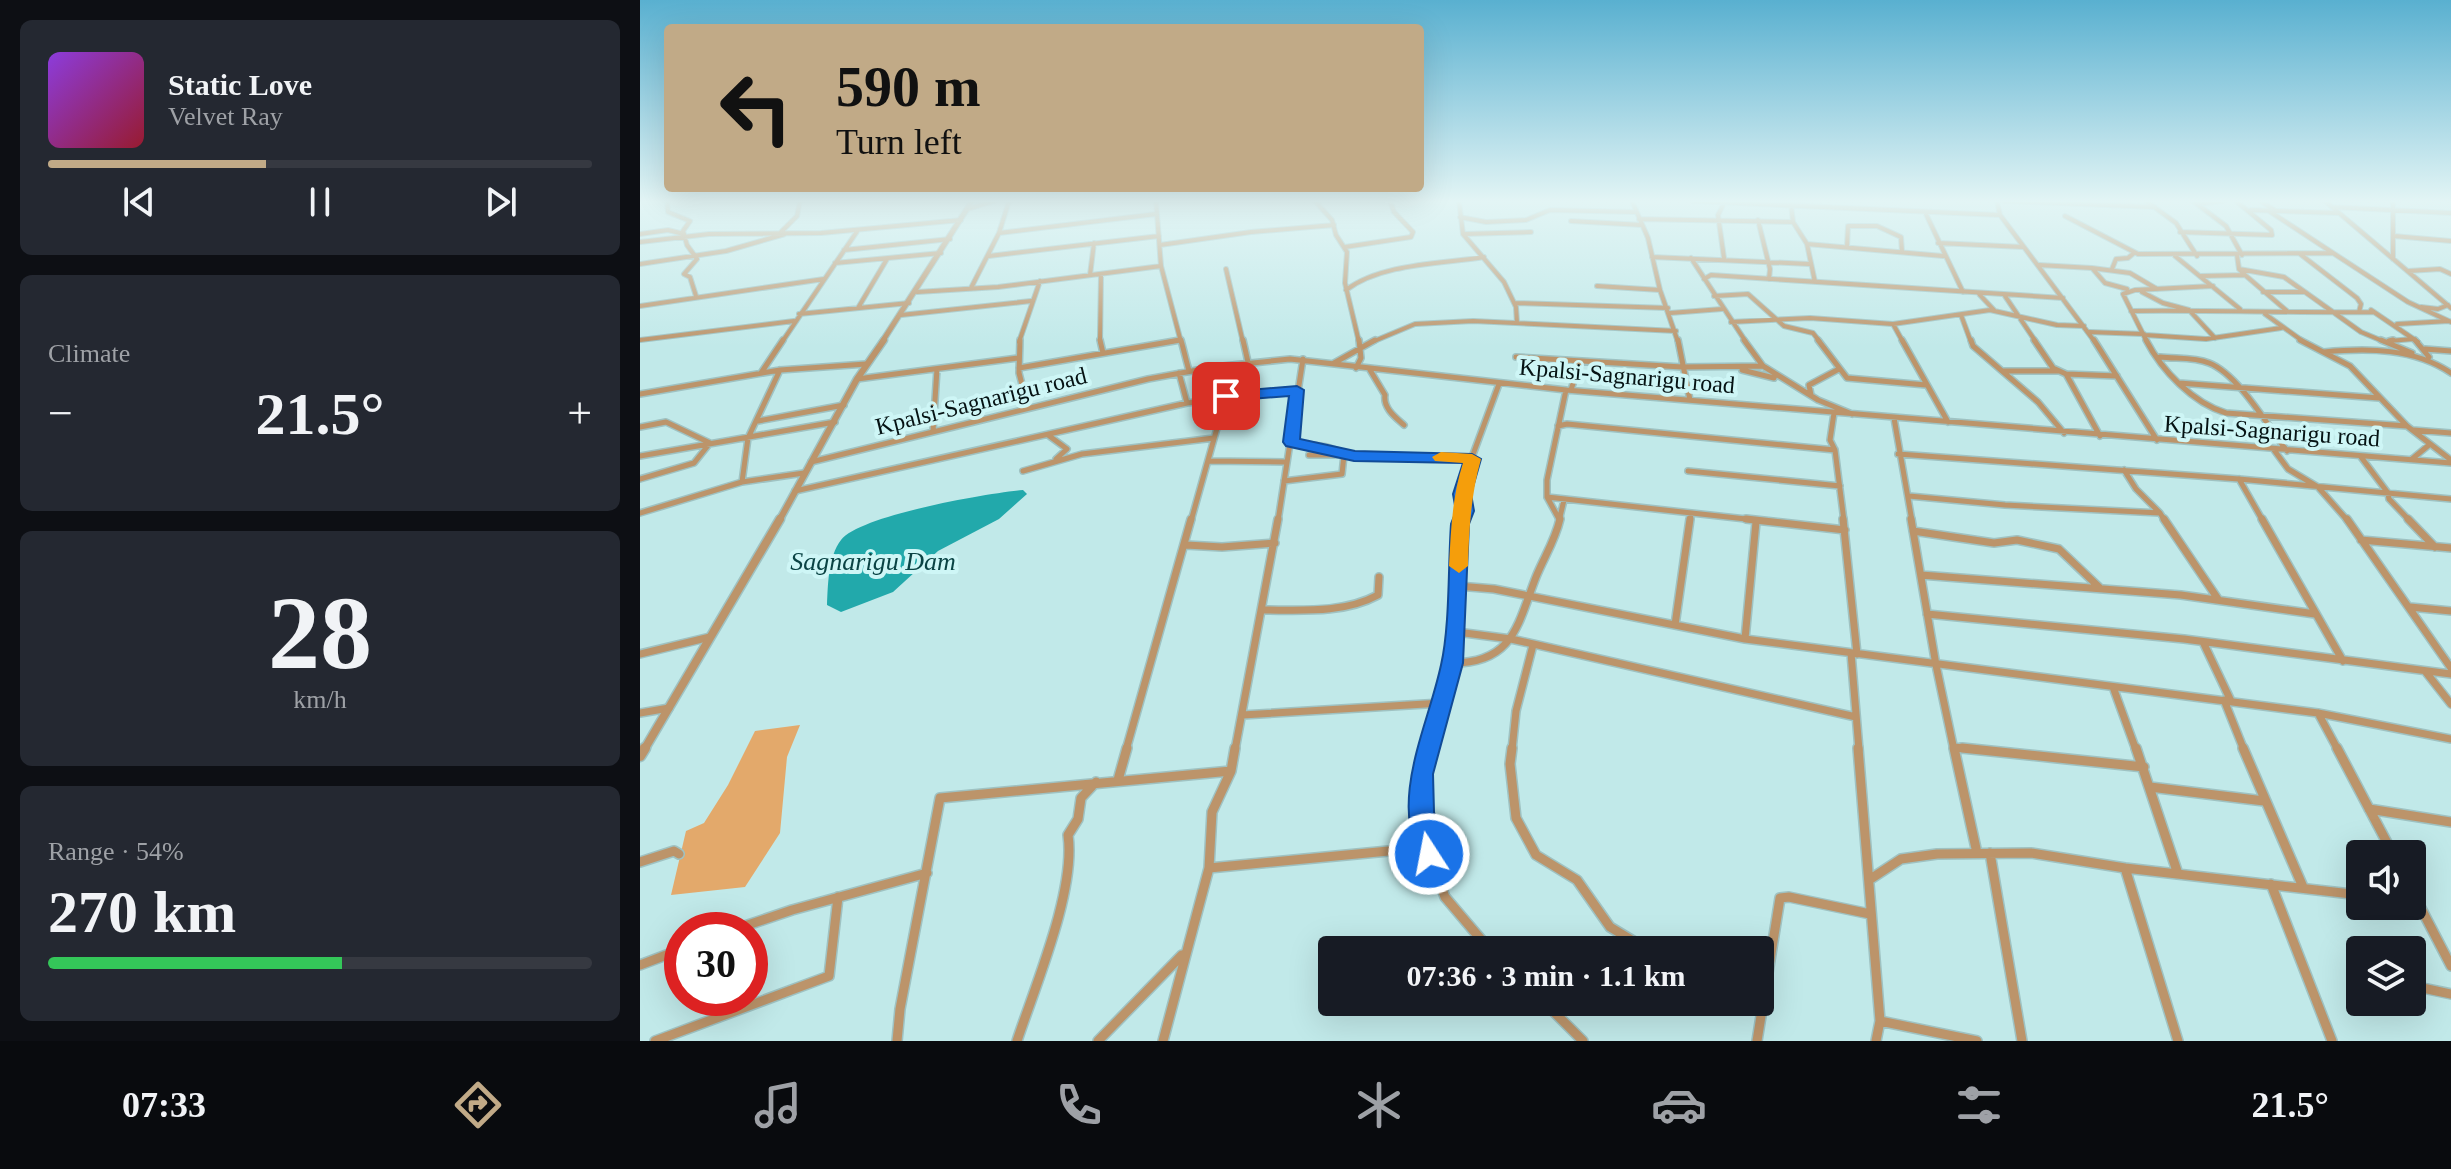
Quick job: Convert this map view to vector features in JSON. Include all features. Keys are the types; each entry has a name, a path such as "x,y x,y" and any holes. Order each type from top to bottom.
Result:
{"street":[{"path":"692,250 696,260 684,274 690,277 696,296"},
{"path":"640,264 727,250"},
{"path":"761,373 844,250 848,250"},
{"path":"640,756 643,746 714,636 857,379 943,250"},
{"path":"971,288 992,250"},
{"path":"989,256 1041,250"},
{"path":"1090,275 1093,250"},
{"path":"1160,250 1161,266 1189,371"},
{"path":"1345,250 1346,290 1356,321 1357,351 1361,360 1356,368"},
{"path":"1477,250 1504,282 1515,303 1517,323"},
{"path":"1650,250 1660,290 1676,331 1690,400"},
{"path":"1723,250 1724,258"},
{"path":"1764,250 1770,269 1769,279"},
{"path":"1808,250 1815,282"},
{"path":"1875,250 1943,256"},
{"path":"1941,250 1963,292"},
{"path":"2025,250 2089,332 2157,440"},
{"path":"2128,250 2134,253 2175,256 2333,253"},
{"path":"2192,250 2197,256"},
{"path":"2236,250 2239,269 2287,311"},
{"path":"2328,250 2414,305 2450,321"},
{"path":"2382,250 2449,306"},
{"path":"2393,250 2393,259"},
{"path":"835,263 941,253"},
{"path":"2112,269 2116,259 2128,258 2134,253"},
{"path":"2300,253 2348,290 2361,304 2416,340 2429,357"},
{"path":"2175,256 2240,309"},
{"path":"1346,290 1354,282 1395,272 1484,257"},
{"path":"1652,257 1809,264"},
{"path":"1691,258 1722,309 1763,366 1780,379 1854,415"},
{"path":"858,308 887,259"},
{"path":"2039,265 2112,269 2139,277 2157,289"},
{"path":"917,292 1161,266"},
{"path":"2092,268 2105,283 2135,290 2189,310 2215,338"},
{"path":"1226,269 1248,362"},
{"path":"2239,269 2284,277 2361,332 2429,357 2451,373"},
{"path":"2408,271 2440,269 2451,274"},
{"path":"1101,274 1100,345 1103,353"},
{"path":"1704,279 1711,275 2063,298"},
{"path":"2200,276 2245,275"},
{"path":"640,306 824,279"},
{"path":"1028,407 1018,358 1021,323 1040,281"},
{"path":"1597,286 1660,290"},
{"path":"2213,286 2135,290 2123,294 2144,335 2179,383 2195,399 2213,409 2258,415 2451,433"},
{"path":"2263,292 2304,292"},
{"path":"1978,293 1994,310"},
{"path":"1714,296 1748,294 1784,326 1813,333 1847,378 1926,385"},
{"path":"2004,295 2022,318 2032,339 2058,371"},
{"path":"901,315 1031,301"},
{"path":"799,314 909,303"},
{"path":"1515,303 1669,311 1722,309"},
{"path":"2359,312 2361,304"},
{"path":"2414,305 2434,309 2449,306"},
{"path":"2131,311 2240,309 2265,314 2287,311 2374,312"},
{"path":"1731,322 1810,318 1893,324 1994,310 2022,318 2084,326"},
{"path":"2265,314 2281,328 2350,366 2410,428 2451,461"},
{"path":"1961,315 1973,346 2038,402 2064,433"},
{"path":"640,340 794,321"},
{"path":"1333,363 1413,324 1473,321 1676,331"},
{"path":"2395,324 2450,321"},
{"path":"1893,324 1949,423"},
{"path":"2089,332 2215,338 2281,328"},
{"path":"2388,342 2401,338 2416,340"},
{"path":"1019,368 1180,340"},
{"path":"2425,349 2451,351"},
{"path":"2324,352 2412,353"},
{"path":"1516,357 1682,367 1763,366"},
{"path":"2160,357 2208,362 2239,389 2287,451"},
{"path":"857,379 1018,358"},
{"path":"1163,1041 1209,868 1212,812 1231,771 1275,543 1303,359"},
{"name":"Kpalsi-Sagnarigu road","path":"810,462 1179,373 1248,362 1303,359 1370,370 1499,384 2100,436 2361,457 2451,461"},
{"path":"1559,519 1547,497 1548,471 1559,423 1580,361"},
{"path":"640,394 780,370 866,364"},
{"path":"1735,368 1780,379"},
{"path":"933,431 937,369"},
{"path":"1811,395 1809,385 1839,369"},
{"path":"742,482 748,438 780,370"},
{"path":"1370,370 1385,395 1390,412 1404,425"},
{"path":"2003,371 2058,371 2117,376"},
{"path":"1179,373 1187,403"},
{"path":"2066,374 2100,436"},
{"path":"2179,383 2380,398"},
{"path":"1478,936 1445,897 1429,854 1420,787 1453,663 1457,632 1460,524 1465,511 1462,494 1479,431 1499,384"},
{"path":"795,491 1187,403 1297,390"},
{"path":"1118,780 1226,396"},
{"path":"758,421 844,405"},
{"path":"1834,413 1830,440 1835,450 1845,530 1880,1021 1876,1041"},
{"path":"1894,418 1936,665 1977,853"},
{"path":"640,427 666,422 710,443"},
{"path":"640,456 835,422"},
{"path":"1559,423 1835,450"},
{"path":"1048,435 1067,449 1082,454"},
{"path":"1023,471 1082,454 1214,438"},
{"path":"1291,442 1327,447 1354,456 1472,459"},
{"path":"640,479 694,463 710,443"},
{"path":"2412,459 2429,445"},
{"path":"1045,464 1067,449"},
{"path":"2274,450 2288,469 2318,487 2361,540 2410,607 2451,671"},
{"path":"1898,454 2239,479 2451,499"},
{"path":"1284,481 1342,474 1344,455 1309,455"},
{"path":"2361,457 2388,493 2389,499 2435,547"},
{"path":"1208,461 1285,462"},
{"path":"2124,470 2136,489 2160,513 2218,599"},
{"path":"1688,471 1840,486"},
{"path":"640,513 742,482 804,473"},
{"path":"2239,479 2343,661"},
{"path":"1909,496 2005,505 2160,513"},
{"path":"1547,497 1845,530"},
{"path":"1453,663 1472,663 1493,653 1511,639 1537,573 1556,537 1564,500"},
{"path":"1675,625 1691,513"},
{"path":"1745,639 1756,522"},
{"path":"1913,531 1994,543 2017,540 2059,549 2065,552 2086,580 2100,587"},
{"path":"2361,540 2451,548"},
{"path":"1186,545 1222,547 1275,543"},
{"path":"1921,575 2100,587 2218,599 2315,614"},
{"path":"1261,610 1325,611 1368,601 1378,595 1379,577"},
{"path":"1458,586 1745,639 2318,713 2451,739"},
{"path":"2410,607 2451,611"},
{"path":"1927,614 2203,642 2425,671 2451,671"},
{"path":"1457,632 1511,639 1856,717"},
{"path":"640,654 714,636"},
{"path":"2203,642 2264,801 2303,887"},
{"path":"1533,645 1516,711 1510,764 1516,818 1536,855 1577,880 1610,927 1625,936"},
{"path":"2425,671 2451,704"},
{"path":"2113,687 2144,767 2162,833 2178,874"},
{"path":"1242,715 1442,703"},
{"path":"640,713 669,708"},
{"path":"2318,713 2386,840"},
{"path":"1954,747 2144,767"},
{"path":"897,1041 900,1009 940,798 1231,771"},
{"path":"1017,1041 1054,927 1071,856 1068,835 1078,819 1081,798 1096,782"},
{"path":"2150,787 2264,801"},
{"path":"2369,809 2451,822"},
{"path":"1209,868 1399,850 1429,854"},
{"path":"640,862 674,851 679,854"},
{"path":"1990,853 2022,1041"},
{"path":"1869,880 1910,856 2031,853 2125,868 2346,893"},
{"path":"2125,868 2168,1000 2178,1041"},
{"path":"768,919 927,873"},
{"path":"2271,884 2332,1041"},
{"path":"655,1041 829,976 838,897"},
{"path":"1772,936 1780,898 1789,897 1870,914"},
{"path":"2426,919 2451,966"},
{"path":"1098,1041 1185,953"},
{"path":"640,965 664,956"},
{"path":"2426,989 2451,994"},
{"path":"1558,1016 1583,1041"},
{"path":"1757,1041 1761,1030 1759,1016"},
{"path":"1880,1021 1977,1041"}],"shaded area":[{"path":"800,725 787,757 780,833 745,887 671,895 686,831 704,823 728,785 755,731"}],"water":[{"name":"Sagnarigu Dam","path":"1023,490 1027,494 999,519 938,551 893,592 841,612 827,605 833,555 841,540 853,531 926,507"}],"slow traffic":[{"path":"1441,457 1472,459 1462,494 1465,511 1460,524 1459,566"}],"route":[{"path":"1226,396 1297,390 1291,442 1327,447 1354,456 1472,459 1462,494 1465,511 1460,524 1457,632 1453,663 1421,774 1421,812 1429,854"}]}
